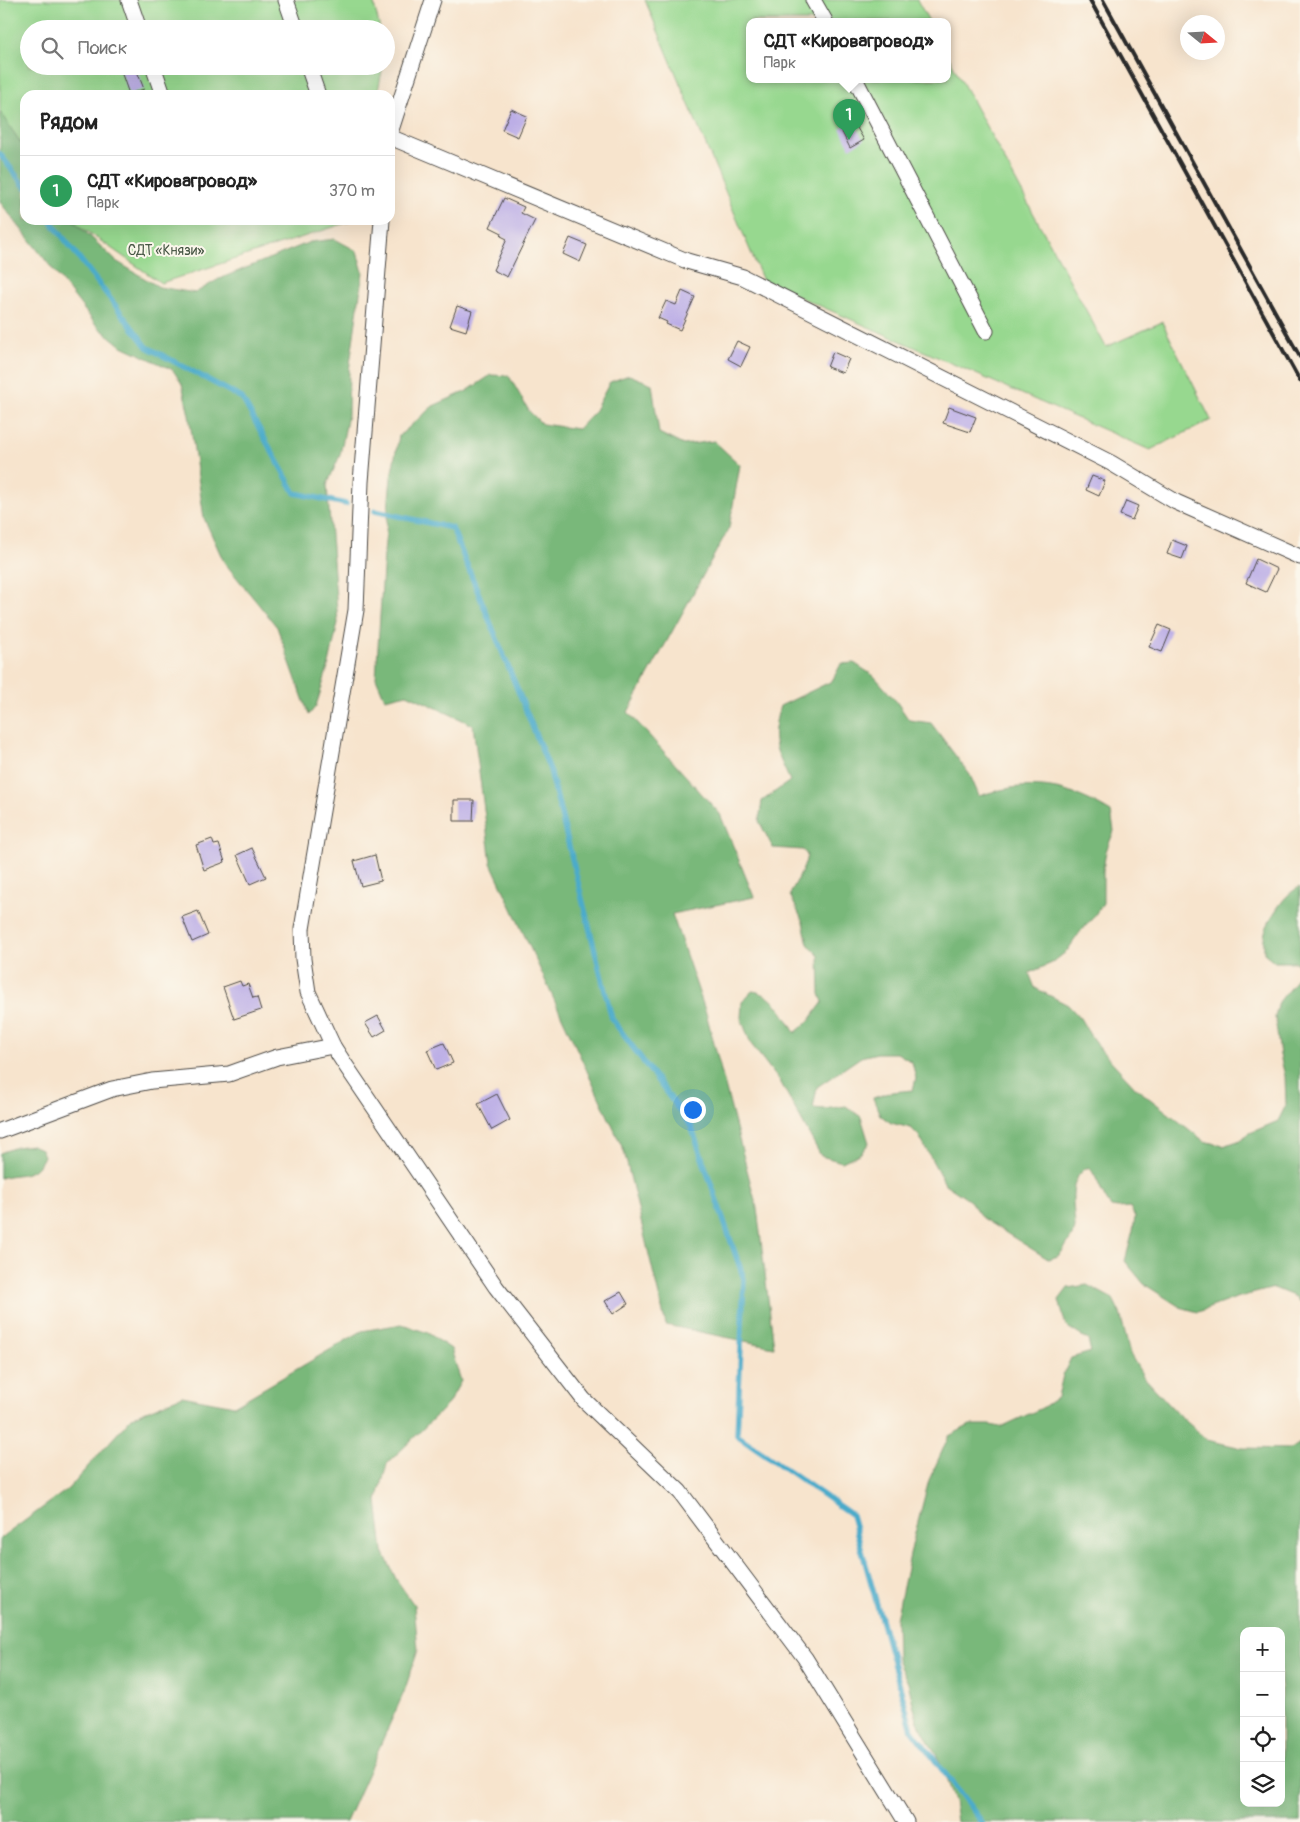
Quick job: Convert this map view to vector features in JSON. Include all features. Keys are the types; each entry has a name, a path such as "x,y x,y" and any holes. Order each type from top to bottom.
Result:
{"street":[{"path":"128,0 136,20"},
{"path":"286,0 293,20"},
{"path":"395,118 433,0"},
{"path":"814,0 823,18"},
{"path":"156,75 161,90"},
{"path":"311,75 316,90"},
{"path":"857,83 986,331"},
{"path":"395,139 687,261 743,277 1111,463 1176,502 1300,557"},
{"path":"382,225 361,482 356,610 302,929 302,959 308,992 333,1046 496,1287 584,1400 680,1492 805,1658 906,1822"},
{"path":"0,1131 112,1089 152,1081 229,1074 277,1057 333,1046"}],"green space":[{"path":"0,0 373,0 378,20 20,20 20,75 381,75 378,90 20,90 20,144 0,114"},
{"path":"645,0 917,0 927,18 746,18 746,83 951,83 951,62 1106,347 1162,322 1211,420 1150,450 763,281"},
{"path":"0,112 20,142 20,225 78,225 116,261 159,287 195,293 219,279 310,242 335,239 357,251 363,272 349,371 348,415 340,455 327,485 338,623 329,664 316,706 309,715 277,627 224,562 204,518 189,415 182,384 173,370 120,345 97,326 0,202"},
{"name":"СДТ «Князи»","path":"78,225 340,225 161,283"},
{"path":"491,375 509,376 529,411 542,424 578,429 594,412 610,382 629,375 652,384 659,433 683,445 714,441 740,465 729,528 628,712 720,814 754,897 672,914 706,1013 757,1208 774,1347 666,1325 624,1151 491,863 473,725 407,694 385,699 376,678 391,477 399,436 433,406 467,391"},
{"path":"854,663 874,676 896,701 909,720 931,723 970,775 979,796 997,791 1031,786 1063,791 1079,796 1111,812 1114,831 1106,851 1103,870 1103,903 1067,951 1052,963 1029,973 1035,988 1068,1005 1080,1018 1101,1050 1136,1088 1204,1141 1223,1146 1238,1141 1250,1133 1278,1121 1286,1105 1285,1076 1275,1017 1279,1002 1300,972 1300,1303 1296,1297 1274,1288 1236,1298 1198,1312 1180,1307 1144,1284 1125,1261 1135,1217 1130,1207 1111,1207 1089,1167 1077,1178 1074,1186 1075,1228 1073,1233 1061,1253 1048,1259 982,1218 970,1201 945,1184 919,1136 911,1128 891,1123 880,1115 873,1098 892,1092 913,1090 916,1078 912,1062 897,1053 877,1053 861,1057 817,1087 813,1108 824,1109 846,1106 861,1117 869,1143 861,1153 842,1162 821,1156 781,1083 751,1044 741,1018 742,1002 752,991 767,996 778,1006 795,1033 810,1020 823,1002 820,994 819,956 808,944 803,922 790,895 802,871 807,855 803,850 773,848 759,821 762,801 790,781 778,753 775,738 780,706 832,681 841,664"},
{"path":"1300,887 1300,968 1296,962 1275,962 1264,953 1264,935 1275,911 1284,899"},
{"path":"32,1145 41,1149 44,1156 36,1168 26,1173 0,1178 0,1153 16,1147"},
{"path":"1087,1285 1113,1299 1120,1313 1130,1354 1143,1376 1178,1414 1207,1440 1242,1448 1291,1449 1300,1443 1300,1822 957,1822 954,1801 940,1762 917,1720 908,1683 897,1659 896,1619 929,1480 949,1436 970,1425 1001,1427 1042,1408 1058,1397 1063,1375 1071,1358 1091,1352 1088,1340 1066,1326 1059,1300 1068,1288"},
{"path":"402,1324 428,1333 451,1349 461,1381 448,1404 387,1464 377,1501 383,1551 396,1579 414,1605 418,1650 404,1692 346,1822 0,1822 0,1539 68,1489 132,1417 182,1396 234,1406 362,1331"}],"building":[{"path":"122,75 139,75 144,89 128,90"},
{"path":"511,109 527,116 518,137 502,130"},
{"path":"853,121 864,140 850,148 840,128"},
{"path":"504,198 524,207 521,213 535,220 507,277 493,270 507,239 501,236 502,233 490,227"},
{"path":"570,238 587,245 580,262 563,254"},
{"path":"682,291 695,297 680,330 658,318 666,301 676,305"},
{"path":"457,306 472,311 466,331 450,326"},
{"path":"737,341 750,347 741,366 728,359"},
{"path":"833,352 849,359 843,373 827,367"},
{"path":"949,407 976,417 970,432 943,423"},
{"path":"1092,476 1105,481 1099,496 1086,490"},
{"path":"1126,501 1138,506 1132,520 1120,515"},
{"path":"1172,540 1187,546 1182,559 1167,554"},
{"path":"1256,559 1277,569 1266,592 1246,583"},
{"path":"1159,625 1171,630 1162,652 1149,647"},
{"path":"454,800 474,800 473,821 454,821"},
{"path":"212,839 214,845 219,844 225,862 204,870 196,845"},
{"path":"252,848 266,877 250,884 237,855"},
{"path":"375,855 381,881 361,886 354,861"},
{"path":"198,911 208,935 192,942 182,917"},
{"path":"240,981 242,986 248,984 253,998 257,997 261,1010 234,1019 223,987"},
{"path":"378,1016 386,1030 374,1037 365,1023"},
{"path":"444,1043 453,1063 436,1070 427,1050"},
{"path":"497,1094 510,1120 492,1130 478,1104"},
{"path":"621,1292 628,1304 613,1314 605,1301"}],"waterway":[{"path":"0,154 20,180"},
{"path":"54,225 147,347 242,398 295,493 346,504"},
{"path":"375,511 452,528 550,770 612,1019 691,1126 744,1279 737,1435 852,1515 912,1730 982,1822"}],"railway":[{"path":"1090,0 1300,381"},
{"path":"1103,0 1300,357"}],"place":[{"name":"СДТ «Кировагровод»","path":"849,140"}]}
